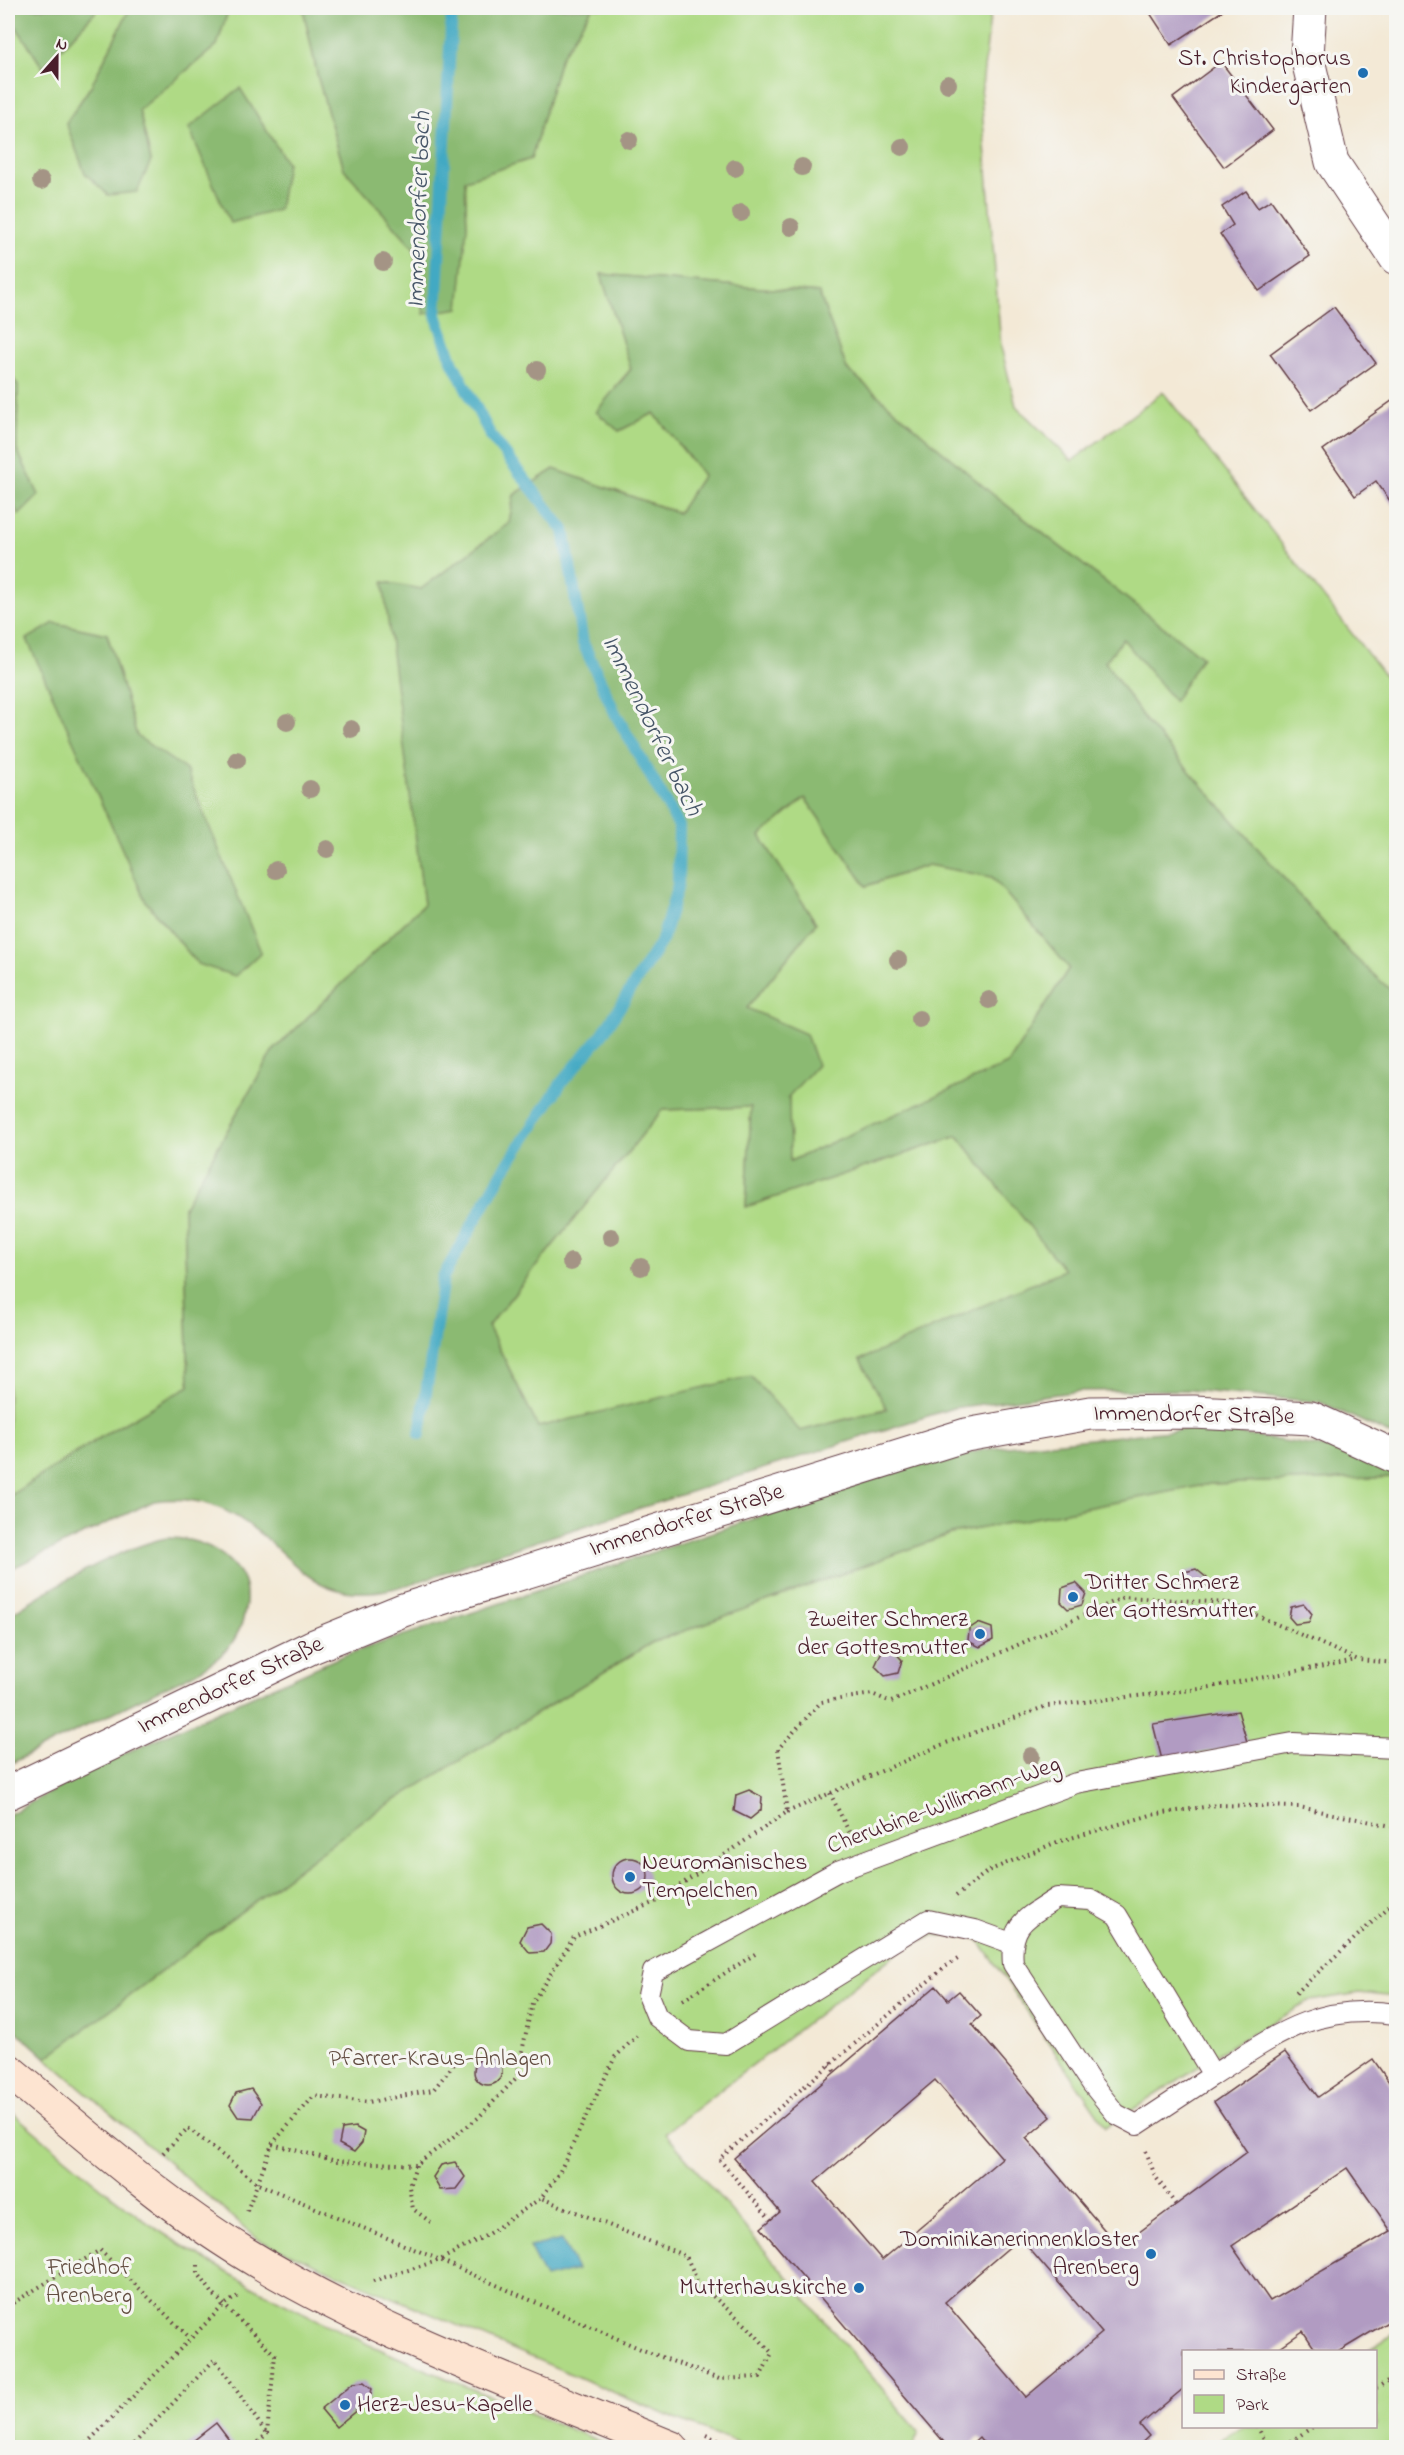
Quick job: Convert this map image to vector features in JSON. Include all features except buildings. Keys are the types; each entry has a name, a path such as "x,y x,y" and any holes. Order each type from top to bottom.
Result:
{"main road":[{"path":"8,2070 198,2223 272,2270 391,2329 672,2448"}],"street":[{"path":"1310,8 1306,56 1332,162 1396,258"},
{"name":"Immendorfer Straße","path":"8,1793 312,1647 393,1614 966,1435 1090,1413 1229,1414 1311,1418 1396,1458"}],"lane":[{"name":"Cherubine-Willimann-Weg","path":"657,2017 648,1995 654,1972 838,1871 1076,1783 1293,1743 1396,1749"},
{"path":"1002,1940 1021,1922 1058,1898 1091,1900 1117,1915 1213,2075"},
{"path":"657,2017 688,2041 726,2044 927,1920 942,1922 1002,1940 1013,1964 1092,2084 1116,2114 1137,2125 1213,2075 1301,2023 1341,2011 1396,2014"}],"path":[{"path":"787,1812 778,1749 821,1702 872,1695 891,1702 1124,1597 1229,1603 1358,1660"},
{"path":"432,2223 413,2210 410,2187 416,2165 478,2118 517,2077 532,2003 574,1937 657,1902 787,1812 946,1743 1047,1706 1200,1689 1358,1660 1396,1663"},
{"path":"830,1793 863,1861"},
{"path":"942,1922 950,1901 988,1871 1057,1842 1151,1815 1218,1805 1299,1807 1396,1827"},
{"path":"1289,2000 1396,1899"},
{"path":"771,2220 719,2159 945,1967 1002,1940"},
{"path":"362,2284 440,2260 485,2236 542,2198 559,2173 615,2057 657,2017 756,1953"},
{"path":"242,2217 249,2209 272,2144 314,2096 369,2102 433,2090 455,2063"},
{"path":"830,2066 835,2072"},
{"path":"160,2156 188,2128 258,2184 440,2260 643,2350 719,2379 760,2377 772,2353 748,2327 699,2284 686,2256 542,2198"},
{"path":"272,2144 336,2161 416,2165"},
{"path":"1155,2176 1176,2205"},
{"path":"8,2306 100,2250 190,2338"},
{"path":"198,2273 224,2305 274,2355 267,2433 253,2448"},
{"path":"82,2448 224,2305"},
{"path":"130,2448 215,2359 267,2433"},
{"path":"1377,2387 1396,2376"},
{"path":"1258,2428 1269,2448"},
{"path":"1281,2448 1312,2428"}],"green space":[{"path":"8,8 99,8 43,68 14,23 8,27"},
{"path":"99,8 130,8 91,86 66,123 151,161 139,110 217,45 229,8 303,8 318,78 344,169 414,248 424,313 467,226 465,180 531,159 560,59 592,8 991,8 981,95 1001,347 1016,406 1072,461 1163,392 1396,690 1396,995 1351,954 1147,723 1105,662 1123,638 1202,657 991,493 847,369 819,293 601,274 631,369 615,387 619,431 654,413 703,475 679,513 554,469 514,495 509,523 421,589 384,582 424,904 272,1052 184,1207 189,1387 109,1432 8,1497 8,495 19,515 39,495 17,450 18,386 8,370 8,27 14,23 43,68","holes":["54,623 107,634 137,737 186,770 260,952 236,976"]},
{"path":"130,8 229,8 217,45 139,110 151,161 137,192 108,195 85,173 66,123 91,86"},
{"path":"303,8 592,8 560,59 531,159 465,180 467,226 459,308 424,314 414,248 344,169 318,78"},
{"path":"240,88 287,163 279,210 230,223 189,128"},
{"path":"601,274 819,293 847,369 991,493 1202,657 1174,701 1123,639 1105,662 1147,723 1351,954 1396,995 1396,1437 1320,1402 1188,1390 1080,1391 953,1408 475,1561 405,1586 386,1590 349,1592 322,1584 303,1572 238,1517 212,1505 185,1500 154,1501 8,1570 8,1497 109,1432 189,1386 184,1207 272,1052 424,904 383,582 421,589 509,523 514,495 554,469 678,513 703,475 654,413 619,431 596,412 631,369","holes":["805,798 866,886 928,865 992,877 1069,968 1008,1064 790,1161 789,1096 817,1065 806,1034 747,1008 816,923 760,836","751,1107 746,1207 958,1136 1064,1270 860,1360 887,1409 800,1431 751,1376 538,1427 488,1326 662,1110"]},
{"path":"8,370 18,386 17,450 39,495 19,515 8,495"},
{"path":"54,623 107,634 137,736 186,770 261,952 235,976 198,964 146,902 27,639"},
{"path":"805,798 866,886 928,865 992,877 1069,968 1008,1064 789,1162 789,1096 747,1008 816,923 760,836"},
{"path":"751,1107 746,1207 958,1136 1065,1270 860,1360 888,1408 800,1431 751,1377 538,1427 488,1326 662,1110"},
{"path":"1201,1428 1335,1449 1396,1474 1396,1477 1210,1484 951,1534 651,1643 366,1818 46,2058 8,2023 8,1815 112,1759 342,1656 914,1465 988,1449"},
{"name":"Pfarrer-Kraus-Anlagen","path":"1396,1477 1396,1997 1359,1993 1310,2001 1232,2045 1106,2127 978,1939 933,1935 901,1950 665,2133 919,2432 913,2447 751,2447 680,2421 259,2240 46,2058 366,1818 651,1643 951,1534 1210,1484"},
{"path":"167,1538 188,1540 207,1546 223,1556 238,1571 245,1589 245,1610 239,1630 229,1647 212,1662 192,1674 8,1765 8,1616 64,1582 107,1560 128,1550"},
{"name":"Friedhof Arenberg","path":"8,2109 131,2211 227,2272 390,2354 614,2447 8,2447"},
{"path":"1396,2333 1396,2447 1207,2447 1240,2428 1377,2428 1377,2350 1368,2350"}],"water":[{"path":"562,2240 577,2270 545,2278 529,2247"}],"waterway":[{"name":"Immendorfer bach","path":"420,1434 443,1277 502,1173 562,1082 602,1035 662,940 678,885 679,826 616,715 583,643 564,530 491,436 453,363 436,315 452,8"}],"place":[{"name":"St. Christophorus Kindergarten","path":"1363,73"},
{"name":"Dritter Schmerz der Gottesmutter","path":"1073,1597"},
{"name":"Zweiter Schmerz der Gottesmutter","path":"980,1634"},
{"name":"Neuromanisches Tempelchen","path":"630,1877"},
{"name":"Dominikanerinnenkloster Arenberg","path":"1151,2254"},
{"name":"Mutterhauskirche","path":"859,2288"},
{"name":"Herz-Jesu-Kapelle","path":"345,2405"}]}
